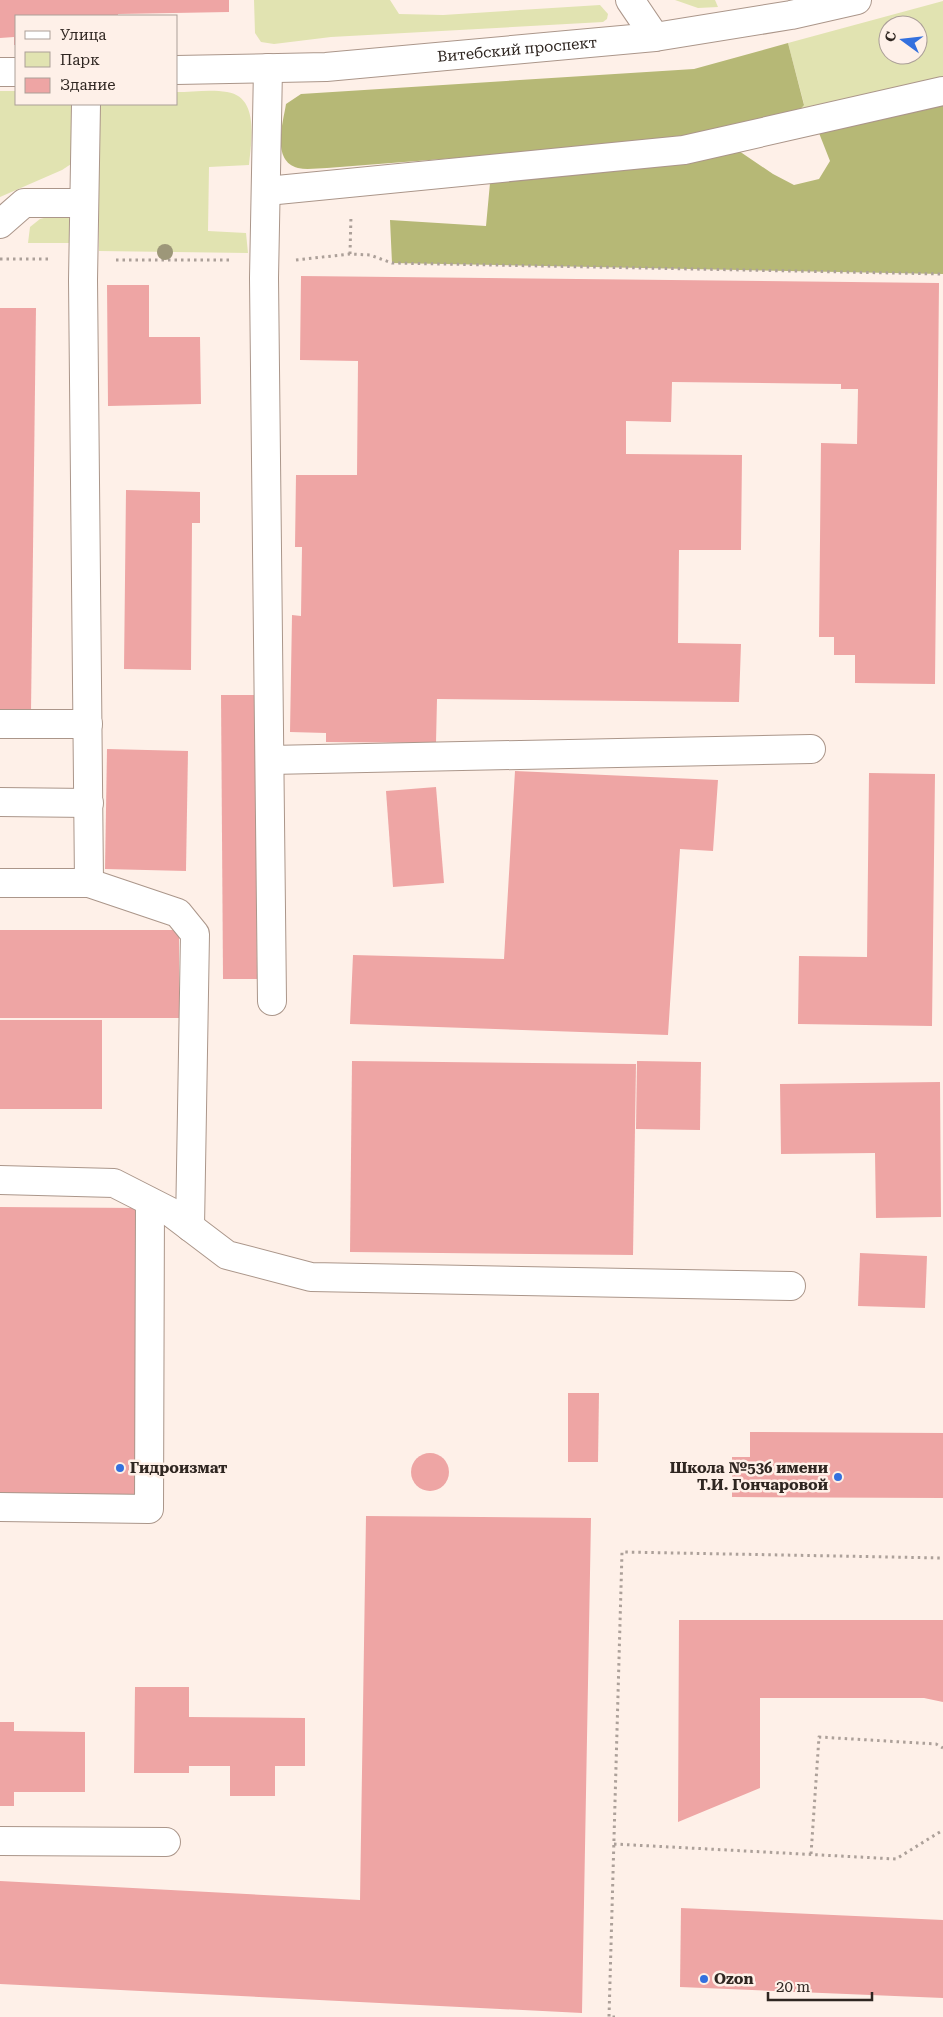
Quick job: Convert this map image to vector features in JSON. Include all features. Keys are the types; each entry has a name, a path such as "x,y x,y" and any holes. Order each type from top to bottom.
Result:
{"street":[{"path":"630,0 655,37"},
{"name":"Витебский проспект","path":"178,70 326,67 655,37 791,15 857,0"},
{"path":"268,68 266,260 264,278 272,1001"},
{"path":"0,72 15,72"},
{"path":"267,191 684,150 943,91"},
{"path":"86,105 84,260 89,883"},
{"path":"0,224 24,203 84,203"},
{"path":"0,724 88,724"},
{"path":"270,760 811,750"},
{"path":"0,802 88,803"},
{"path":"0,883 89,883 178,913 195,934 190,1227"},
{"path":"0,1180 114,1183 169,1211 227,1255 311,1277 791,1286"},
{"path":"0,1508 149,1509 150,1202"},
{"path":"0,1841 166,1842"}],"path":[{"path":"350,254 351,183"},
{"path":"0,259 310,260 350,254 370,255 392,263 943,274"},
{"path":"615,2017 609,2017 622,1552 943,1558"},
{"path":"811,1854 819,1737 936,1744 943,1748"},
{"path":"614,1844 896,1859 943,1830"}],"green space":[{"path":"254,0 390,0 399,14 443,15 600,5 608,14 607,19 603,22 331,37 274,44 261,42 255,33"},
{"path":"675,0 715,0 718,7 698,8"},
{"path":"943,1 943,78 797,113 804,104 788,43 878,19 878,65 928,65 928,15 891,15"},
{"path":"788,43 804,105 797,113 707,134 573,149 313,169 298,168 290,164 284,158 282,150 281,131 286,104 301,94 694,69"},
{"path":"0,91 15,91 15,105 71,105 71,164 62,170 0,197"},
{"path":"208,91 227,92 238,96 245,102 249,111 252,133 249,165 209,167 208,231 246,233 248,253 99,251 98,105 178,105 178,92"},
{"path":"943,100 943,274 392,263 390,220 486,226 490,183 739,151 773,174 794,185 819,179 830,161 819,133"},
{"path":"56,215 67,216 74,224 70,243 28,243 30,227 40,219"}],"building":[{"path":"0,0 229,0 229,12 15,15 15,45 14,37 0,38"},
{"path":"301,276 939,283 935,684 855,683 855,655 834,655 834,637 819,637 821,443 857,444 858,389 841,389 841,384 672,382 671,422 626,421 626,454 742,455 741,550 679,550 678,643 741,644 739,702 437,699 436,743 326,742 326,733 290,732 292,615 301,616 302,547 295,547 296,475 357,475 358,361 300,360"},
{"path":"107,285 149,285 149,337 200,337 201,404 108,406"},
{"path":"0,308 36,308 31,711 0,711"},
{"path":"126,490 200,492 200,523 192,523 191,670 124,669"},
{"path":"221,695 255,695 257,979 223,979"},
{"path":"107,749 188,751 186,871 105,869"},
{"path":"515,771 718,780 713,851 680,849 668,1035 350,1024 353,955 504,959"},
{"path":"869,773 935,774 932,1026 798,1024 799,956 867,957"},
{"path":"436,787 444,883 393,887 386,791"},
{"path":"0,930 179,930 179,1018 0,1018"},
{"path":"0,1020 102,1020 102,1109 0,1109"},
{"path":"352,1061 636,1064 633,1255 350,1252"},
{"path":"637,1061 701,1062 700,1130 636,1129"},
{"path":"940,1082 941,1217 876,1218 875,1153 781,1154 780,1084"},
{"path":"0,1207 137,1208 136,1496 0,1495"},
{"path":"860,1253 927,1256 925,1308 858,1306"},
{"path":"568,1393 599,1393 598,1462 568,1462"},
{"name":"Школа №536 имени Т.И. Гончаровой","path":"750,1432 943,1433 943,1498 732,1497 732,1457 750,1457"},
{"path":"430,1453 444,1458 449,1472 444,1486 430,1491 416,1486 411,1472 416,1458"},
{"path":"366,1516 591,1518 582,2013 0,1984 0,1881 360,1900"},
{"path":"679,1620 943,1620 943,1702 924,1698 760,1698 760,1788 678,1822"},
{"path":"135,1687 189,1687 189,1717 305,1718 305,1766 275,1766 275,1796 230,1796 230,1766 189,1766 189,1773 134,1773"},
{"path":"0,1722 14,1722 14,1731 85,1732 85,1792 14,1792 14,1806 0,1806"},
{"path":"681,1908 943,1920 943,1998 680,1987"}],"place":[{"name":"Гидроизмат","path":"120,1468"},
{"name":"Школа №536 имени Т.И. Гончаровой","path":"838,1477"},
{"name":"Ozon","path":"704,1979"}]}
